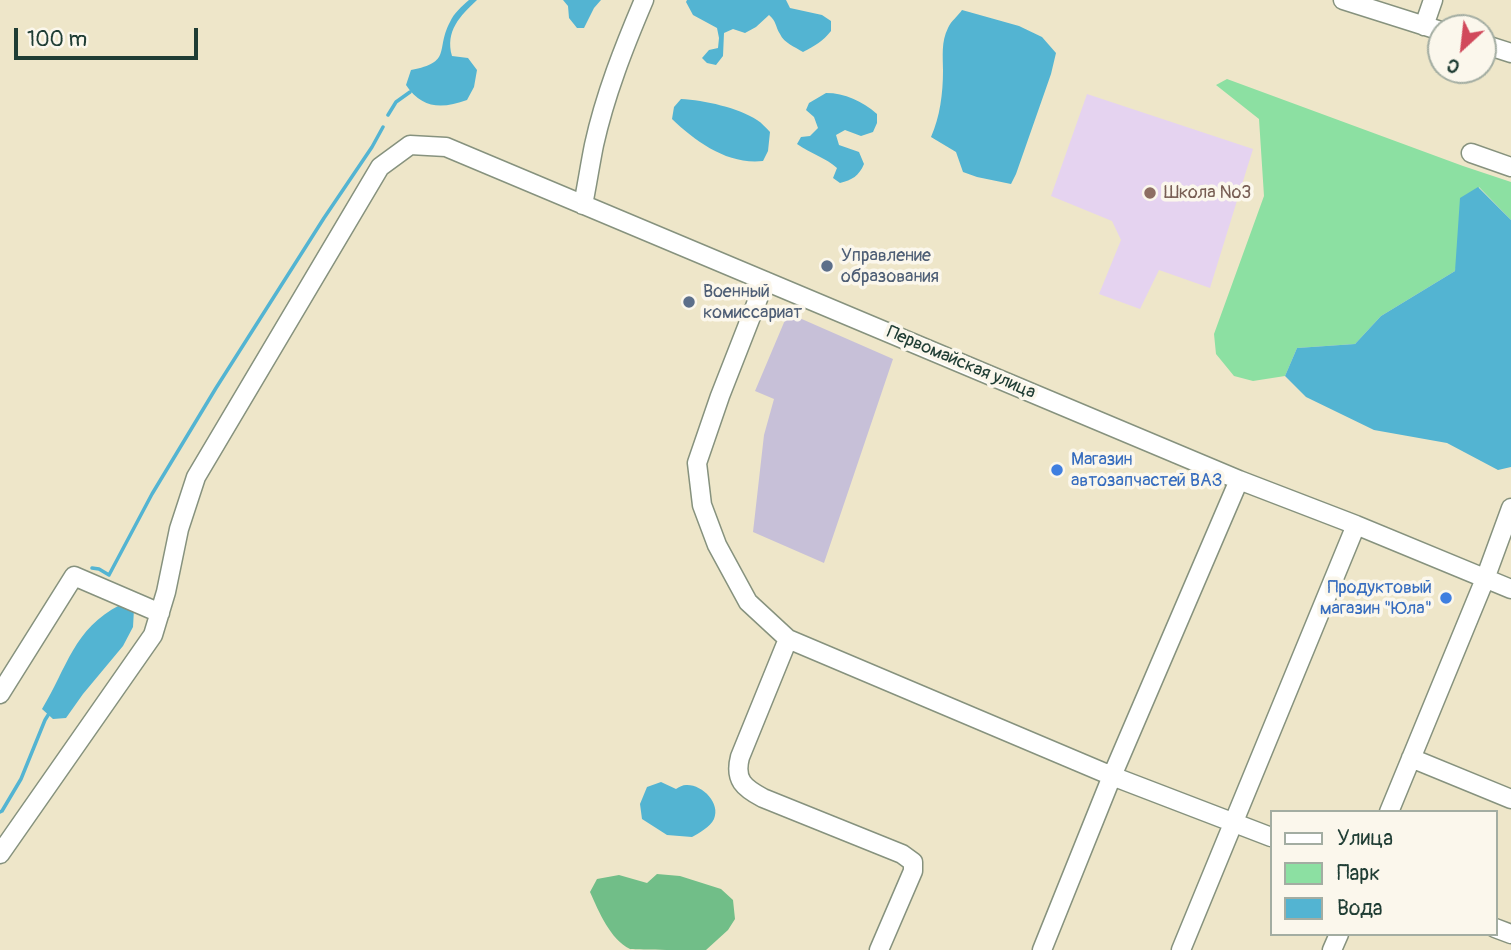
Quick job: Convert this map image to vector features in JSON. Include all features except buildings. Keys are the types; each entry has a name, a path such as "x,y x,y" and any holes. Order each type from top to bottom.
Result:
{"street":[{"path":"583,205 594,144 605,104 622,51 644,0"},
{"path":"1343,0 1427,26"},
{"name":"Первомайская улица","path":"160,613 179,529 196,477 380,167 410,145 446,147 1239,480 1511,589"},
{"path":"1471,153 1511,167"},
{"path":"765,281 697,463 702,505 718,545 748,602 788,639 1112,776 1270,837"},
{"path":"1042,950 1112,776 1239,480"},
{"path":"1390,810 1485,579 1511,508"},
{"path":"1181,950 1356,525"},
{"path":"0,694 74,576 160,613 153,635 0,854"},
{"path":"788,639 740,757 737,767 739,779 747,789 762,798 902,854 913,862 913,871 879,950"},
{"path":"1411,758 1511,799"}],"shaded area":[{"path":"1087,94 1253,149 1210,288 1159,270 1140,309 1099,294 1121,240 1112,221 1051,196"},
{"path":"788,313 893,359 824,563 753,532 764,435 774,399 755,391"}],"green space":[{"path":"1227,79 1511,182 1511,220 1479,187 1455,271 1381,316 1355,344 1297,348 1285,376 1253,381 1234,376 1216,354 1214,334 1264,196 1259,119 1216,85"},
{"path":"657,874 680,876 721,889 733,900 735,919 728,930 706,950 630,949 617,939 606,924 590,892 597,879 619,875 647,883"}],"water":[{"path":"469,0 477,0 456,25 450,47 452,56 468,58 477,70 474,87 467,100 441,106 426,103 406,85 411,70 424,67 438,59 452,19"},
{"path":"563,0 601,0 584,28 577,28 569,18 568,6"},
{"path":"687,0 786,0 790,8 822,15 831,21 831,31 803,52 784,40 769,15 745,33 733,29 724,33 723,56 716,65 707,63 702,58 709,50 718,48 717,28 693,15"},
{"path":"962,10 1019,26 1042,37 1056,53 1011,184 963,172 956,152 931,137 942,96 944,39 949,25"},
{"path":"826,93 853,99 877,114 873,132 861,136 845,130 836,135 839,145 859,152 864,164 855,177 840,183 833,178 837,168 797,144 801,137 810,136 818,128 814,117 806,110 809,103"},
{"path":"681,99 721,105 759,121 770,132 768,151 763,161 725,156 691,136 672,119 674,107"},
{"path":"1478,187 1511,220 1511,467 1498,470 1447,443 1374,430 1306,397 1285,376 1297,348 1355,344 1381,316 1455,271 1460,198"},
{"path":"120,605 134,609 133,627 123,646 66,718 53,719 42,709 73,650 92,625"},
{"path":"661,782 676,789 686,785 704,791 715,807 712,822 692,837 667,835 642,819 640,804 647,787"}],"waterway":[{"path":"388,115 396,102 410,92"},
{"path":"92,568 109,575 152,494 216,388 383,127"},
{"path":"0,812 21,779 50,712"}],"place":[{"name":"Школа №3","path":"1150,193"},
{"name":"Управление образования","path":"827,266"},
{"name":"Военный комиссариат","path":"689,302"},
{"name":"Магазин автозапчастей ВАЗ","path":"1057,470"},
{"name":"Продуктовый магазин \"Юла\"","path":"1446,598"}]}
